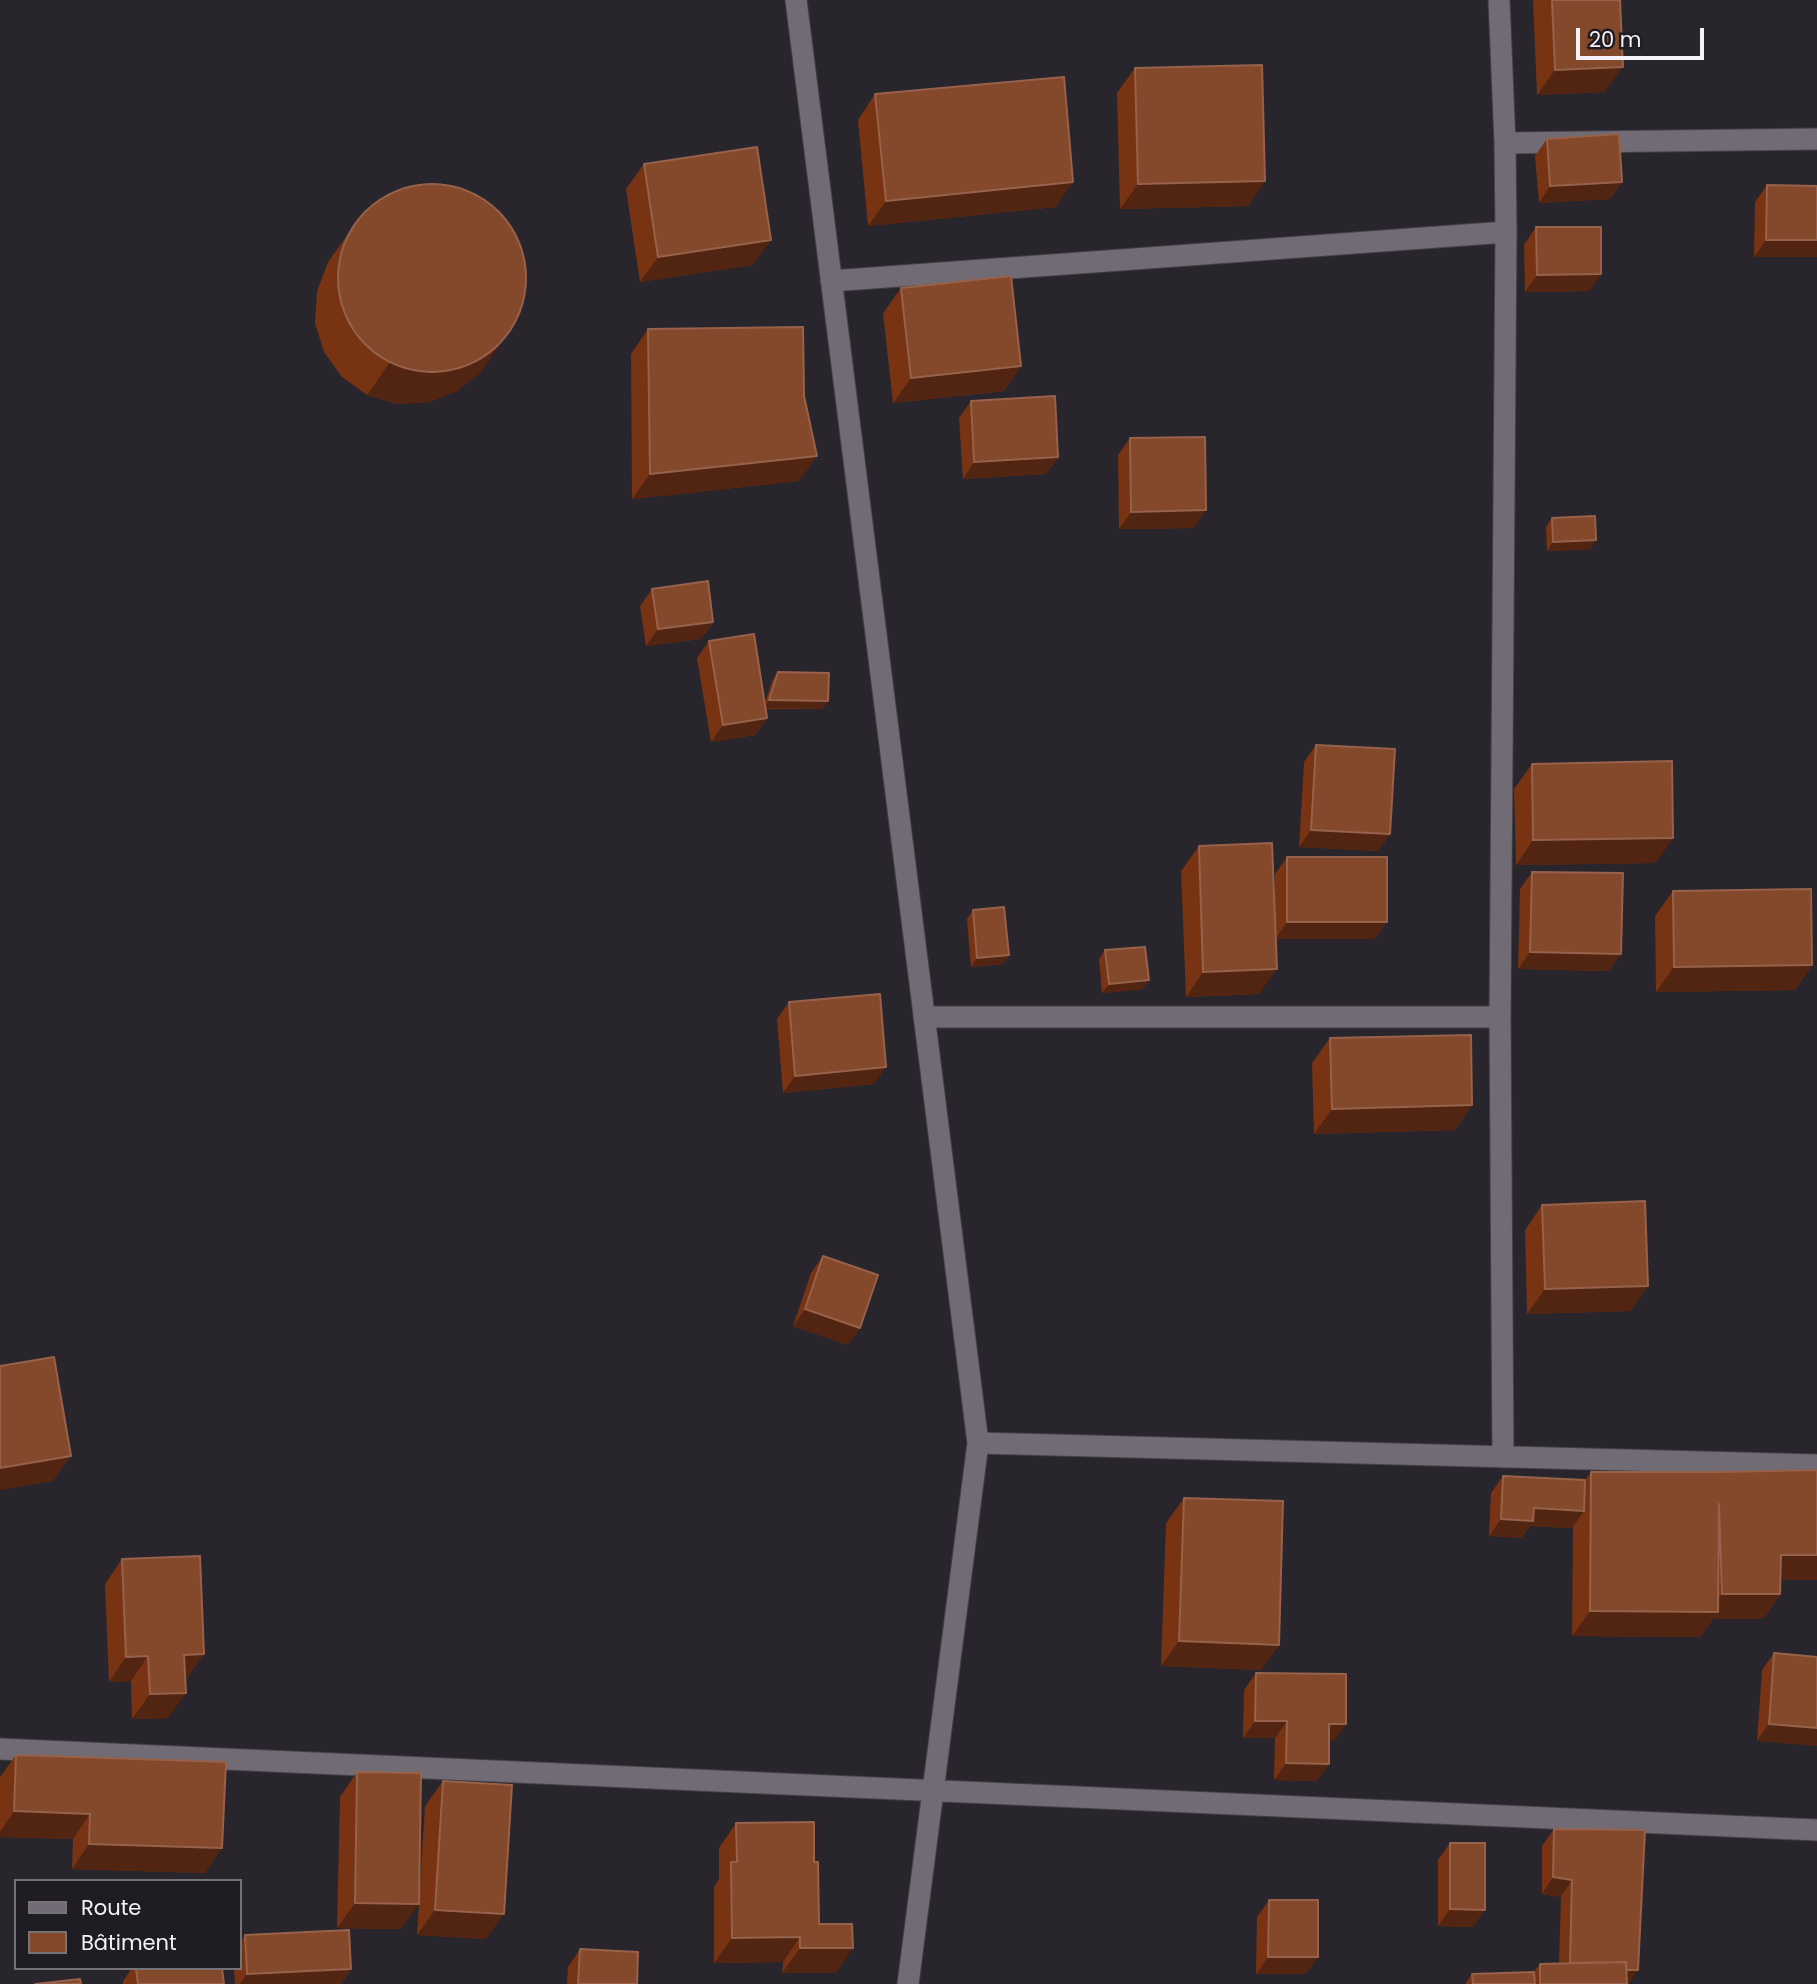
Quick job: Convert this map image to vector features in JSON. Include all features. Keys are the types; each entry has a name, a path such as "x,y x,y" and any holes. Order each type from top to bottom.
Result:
{"street":[{"path":"796,0 978,1443 908,1984"},
{"path":"1499,0 1506,232 1500,1017 1503,1457"},
{"path":"1505,143 1817,139"},
{"path":"831,281 1506,232"},
{"path":"924,1017 1500,1017"},
{"path":"978,1443 1817,1465"},
{"path":"0,1749 1817,1830"}],"building":[{"path":"1552,0 1620,0 1623,67 1555,70"},
{"path":"1262,65 1265,181 1138,184 1135,68"},
{"path":"1064,77 1073,182 886,201 875,94"},
{"path":"1619,134 1622,182 1550,186 1547,139"},
{"path":"757,147 771,240 658,257 644,164"},
{"path":"432,184 468,191 498,212 519,242 526,278 519,314 498,344 468,365 432,372 396,365 366,344 345,314 338,278 345,242 366,212 396,191"},
{"path":"1767,185 1817,186 1817,240 1766,240"},
{"path":"1536,227 1601,227 1601,274 1537,275"},
{"path":"1011,276 1021,366 911,378 901,288"},
{"path":"803,327 804,396 817,456 650,474 648,329"},
{"path":"1055,396 1058,457 974,462 971,401"},
{"path":"1205,437 1206,510 1131,512 1130,438"},
{"path":"1595,516 1596,540 1553,542 1552,518"},
{"path":"708,581 713,622 658,629 652,589"},
{"path":"754,634 767,718 723,725 709,641"},
{"path":"778,672 829,673 828,701 769,700"},
{"path":"1316,745 1395,749 1390,834 1311,830"},
{"path":"1672,761 1673,838 1533,840 1532,764"},
{"path":"1272,843 1277,969 1203,972 1199,846"},
{"path":"1287,857 1387,857 1387,922 1287,922"},
{"path":"1532,872 1623,873 1621,954 1530,952"},
{"path":"1811,889 1812,965 1674,967 1673,891"},
{"path":"1004,907 1009,955 977,958 973,910"},
{"path":"1145,947 1149,980 1109,984 1105,950"},
{"path":"880,994 886,1067 795,1076 789,1002"},
{"path":"1471,1035 1472,1105 1332,1109 1330,1038"},
{"path":"1645,1201 1648,1286 1545,1289 1542,1205"},
{"path":"823,1256 878,1275 860,1328 805,1309"},
{"path":"54,1357 71,1456 0,1468 0,1366"},
{"path":"1817,1470 1817,1555 1781,1555 1780,1594 1722,1594 1719,1504 1718,1612 1590,1611 1591,1472"},
{"path":"1503,1476 1585,1480 1584,1511 1534,1508 1533,1521 1501,1519"},
{"path":"1184,1498 1283,1501 1279,1645 1179,1641"},
{"path":"200,1556 204,1654 184,1655 186,1693 150,1694 148,1656 126,1657 122,1559"},
{"path":"1774,1653 1817,1657 1817,1728 1769,1724"},
{"path":"1256,1673 1346,1674 1346,1724 1329,1724 1329,1764 1286,1763 1287,1721 1255,1721"},
{"path":"16,1755 226,1762 222,1848 89,1844 90,1814 14,1811"},
{"path":"357,1772 421,1773 419,1904 355,1903"},
{"path":"443,1781 512,1785 504,1914 435,1910"},
{"path":"814,1822 819,1924 852,1924 853,1948 800,1948 800,1937 732,1938 731,1862 737,1862 736,1823"},
{"path":"1554,1829 1645,1830 1638,1970 1626,1970 1626,1962 1570,1963 1572,1880 1553,1877"},
{"path":"1450,1843 1485,1843 1485,1910 1450,1909"},
{"path":"1269,1900 1318,1900 1318,1957 1268,1957"},
{"path":"349,1930 351,1969 247,1974 245,1935"},
{"path":"580,1949 638,1952 637,1984 578,1984"},
{"path":"1626,1962 1627,1984 1540,1984 1540,1964"},
{"path":"136,1970 222,1970 224,1984 138,1984"},
{"path":"1534,1972 1535,1984 1473,1984 1472,1974"},
{"path":"80,1979 81,1984 35,1984"}]}
